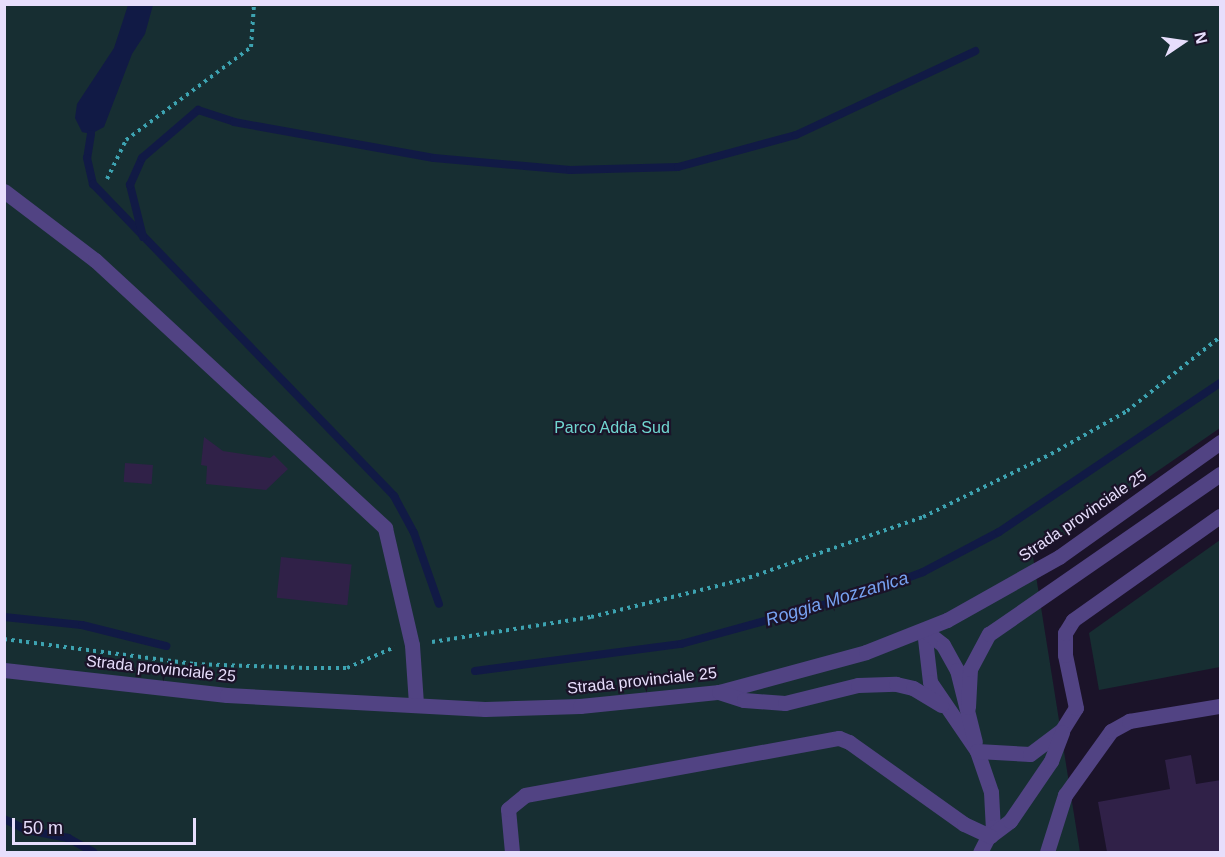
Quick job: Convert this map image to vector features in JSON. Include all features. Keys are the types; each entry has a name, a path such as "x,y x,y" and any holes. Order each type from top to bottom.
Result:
{"street":[{"path":"4,191 95,260 385,528 412,645 416,704"},
{"name":"Strada provinciale 25","path":"4,670 227,695 533,709 719,692 813,669 924,630 985,600 1059,557 1221,442"},
{"path":"968,708 970,669 989,634 1221,474"},
{"path":"980,852 990,836 1010,821 1051,761 1062,730 1076,708 1065,655 1065,633 1073,620 1221,516"},
{"path":"924,630 949,654 968,708 977,751 993,804 990,836"},
{"path":"924,630 926,667 946,709 977,751"},
{"path":"719,692 744,700 785,703 858,686 896,684 913,688 946,709"},
{"path":"1047,852 1065,795 1111,731 1129,722 1221,706"},
{"path":"977,751 1030,754 1062,730"},
{"path":"512,852 508,809 525,795 838,738 849,742 964,824 990,836"}],"path":[{"path":"106,179 126,140 251,47 254,4"},
{"path":"4,639 194,664 347,668 391,648 591,617 730,583 923,517 1051,454 1127,411 1221,338"}],"green space":[{"name":"Parco Adda Sud","path":"5,5 1220,5 1220,428 1033,557 1080,852 5,852"},
{"path":"1220,540 1220,667 1099,690 1089,633"}],"water":[{"path":"128,5 153,5 145,34 132,54 104,127 91,134 82,132 75,118 77,104 114,48"}],"building":[{"path":"204,437 223,451 270,458 274,455 288,469 266,490 206,484 207,466 201,465"},
{"path":"125,463 153,465 152,484 124,482"},
{"path":"281,557 352,564 347,605 277,598"},
{"path":"1191,755 1196,784 1221,780 1221,852 1107,852 1098,802 1170,789 1165,760"}],"waterway":[{"path":"143,237 130,185 142,158 198,110 234,122 434,158 570,170 678,167 796,135 975,51"},
{"path":"91,134 87,158 93,184 394,496 414,533 439,604"},
{"name":"Roggia Mozzanica","path":"475,671 681,644 866,593 923,572 999,532 1220,383"},
{"name":"Roggia Mozzanica","path":"4,617 82,625 166,646"},
{"path":"4,819 27,830 68,838 93,852"}]}
